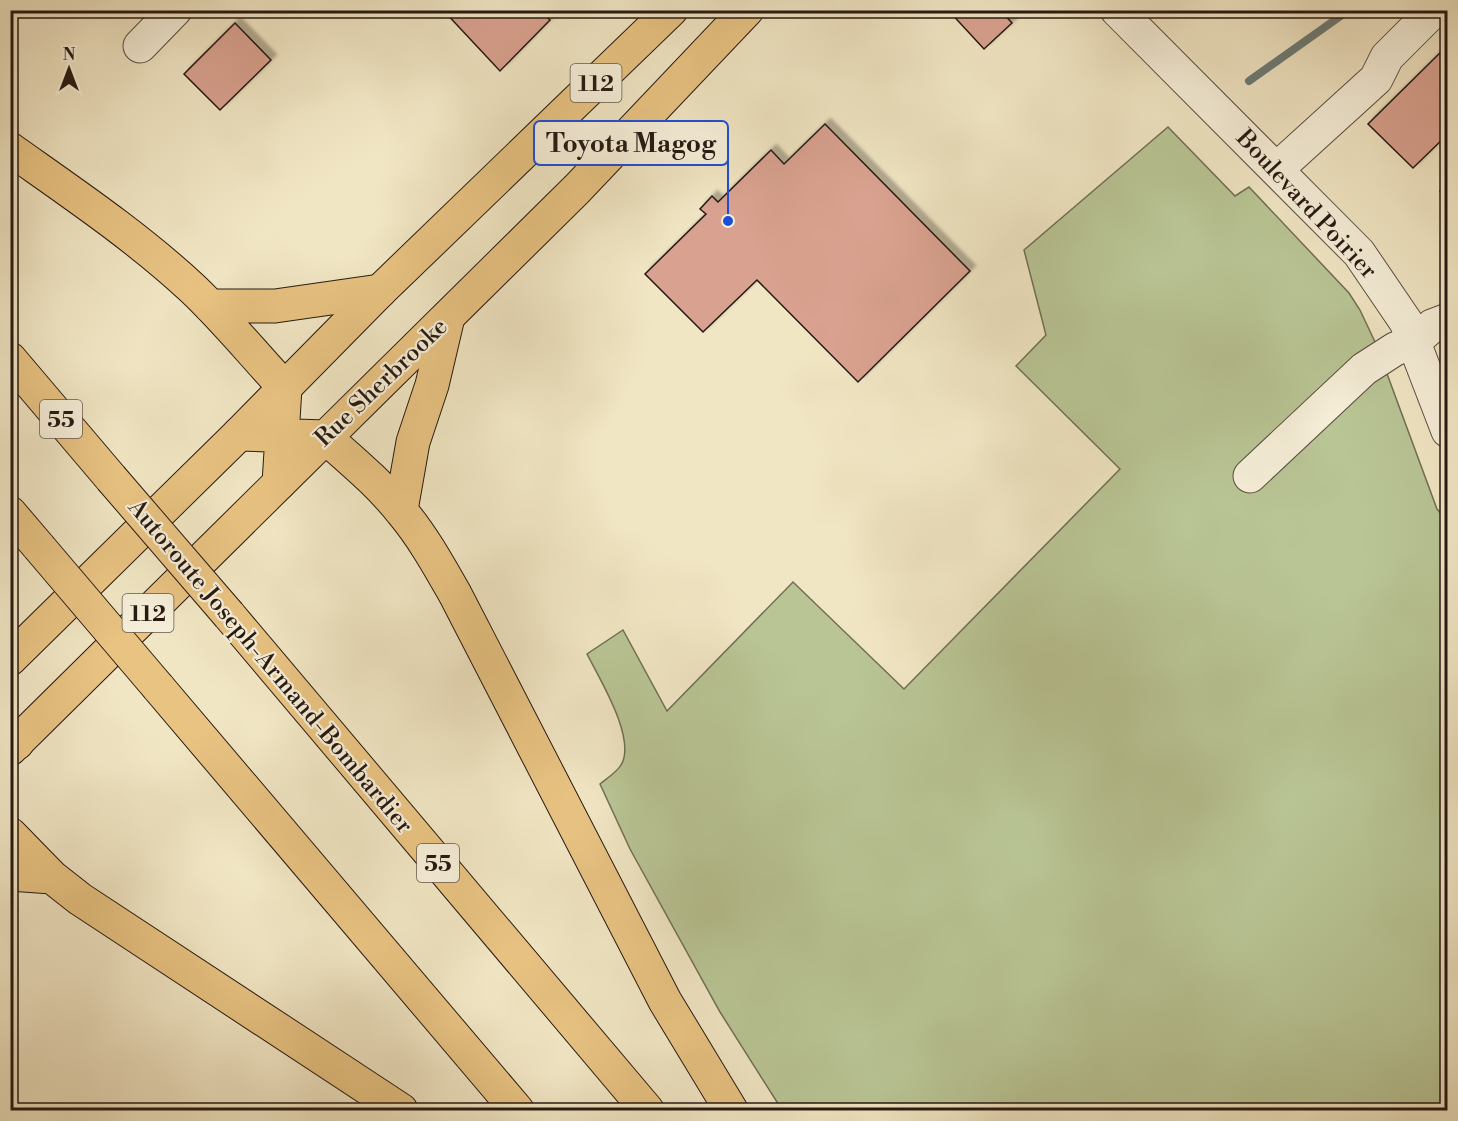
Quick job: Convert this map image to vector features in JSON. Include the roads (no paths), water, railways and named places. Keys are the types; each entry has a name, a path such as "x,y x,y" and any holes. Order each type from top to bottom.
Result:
{"main road":[{"name":"112","path":"10,659 239,434 380,291 671,10"},
{"name":"Rue Sherbrooke","path":"13,745 577,189 747,10"},
{"path":"10,149 141,244 210,306 285,388 279,483"},
{"path":"210,306 276,306 380,291"},
{"path":"401,510 413,442 432,385 448,317"},
{"name":"Autoroute Joseph-Armand-Bombardier","path":"10,359 647,1110"},
{"path":"239,434 326,437 401,510 455,594 665,1001 731,1110"},
{"path":"10,513 517,1110"},
{"path":"10,834 52,877 98,912 401,1110"},
{"path":"10,874 52,877"}],"street":[{"path":"140,46 175,10"},
{"name":"Boulevard Poirier","path":"1117,10 1359,253 1398,307 1448,431"},
{"path":"1277,169 1376,80 1387,57 1434,10"},
{"path":"1250,476 1364,369 1395,349 1414,342 1432,326 1448,321"}],"waterway":[{"path":"1249,81 1349,10"}],"place":[{"name":"Toyota Magog","path":"728,221"}]}
